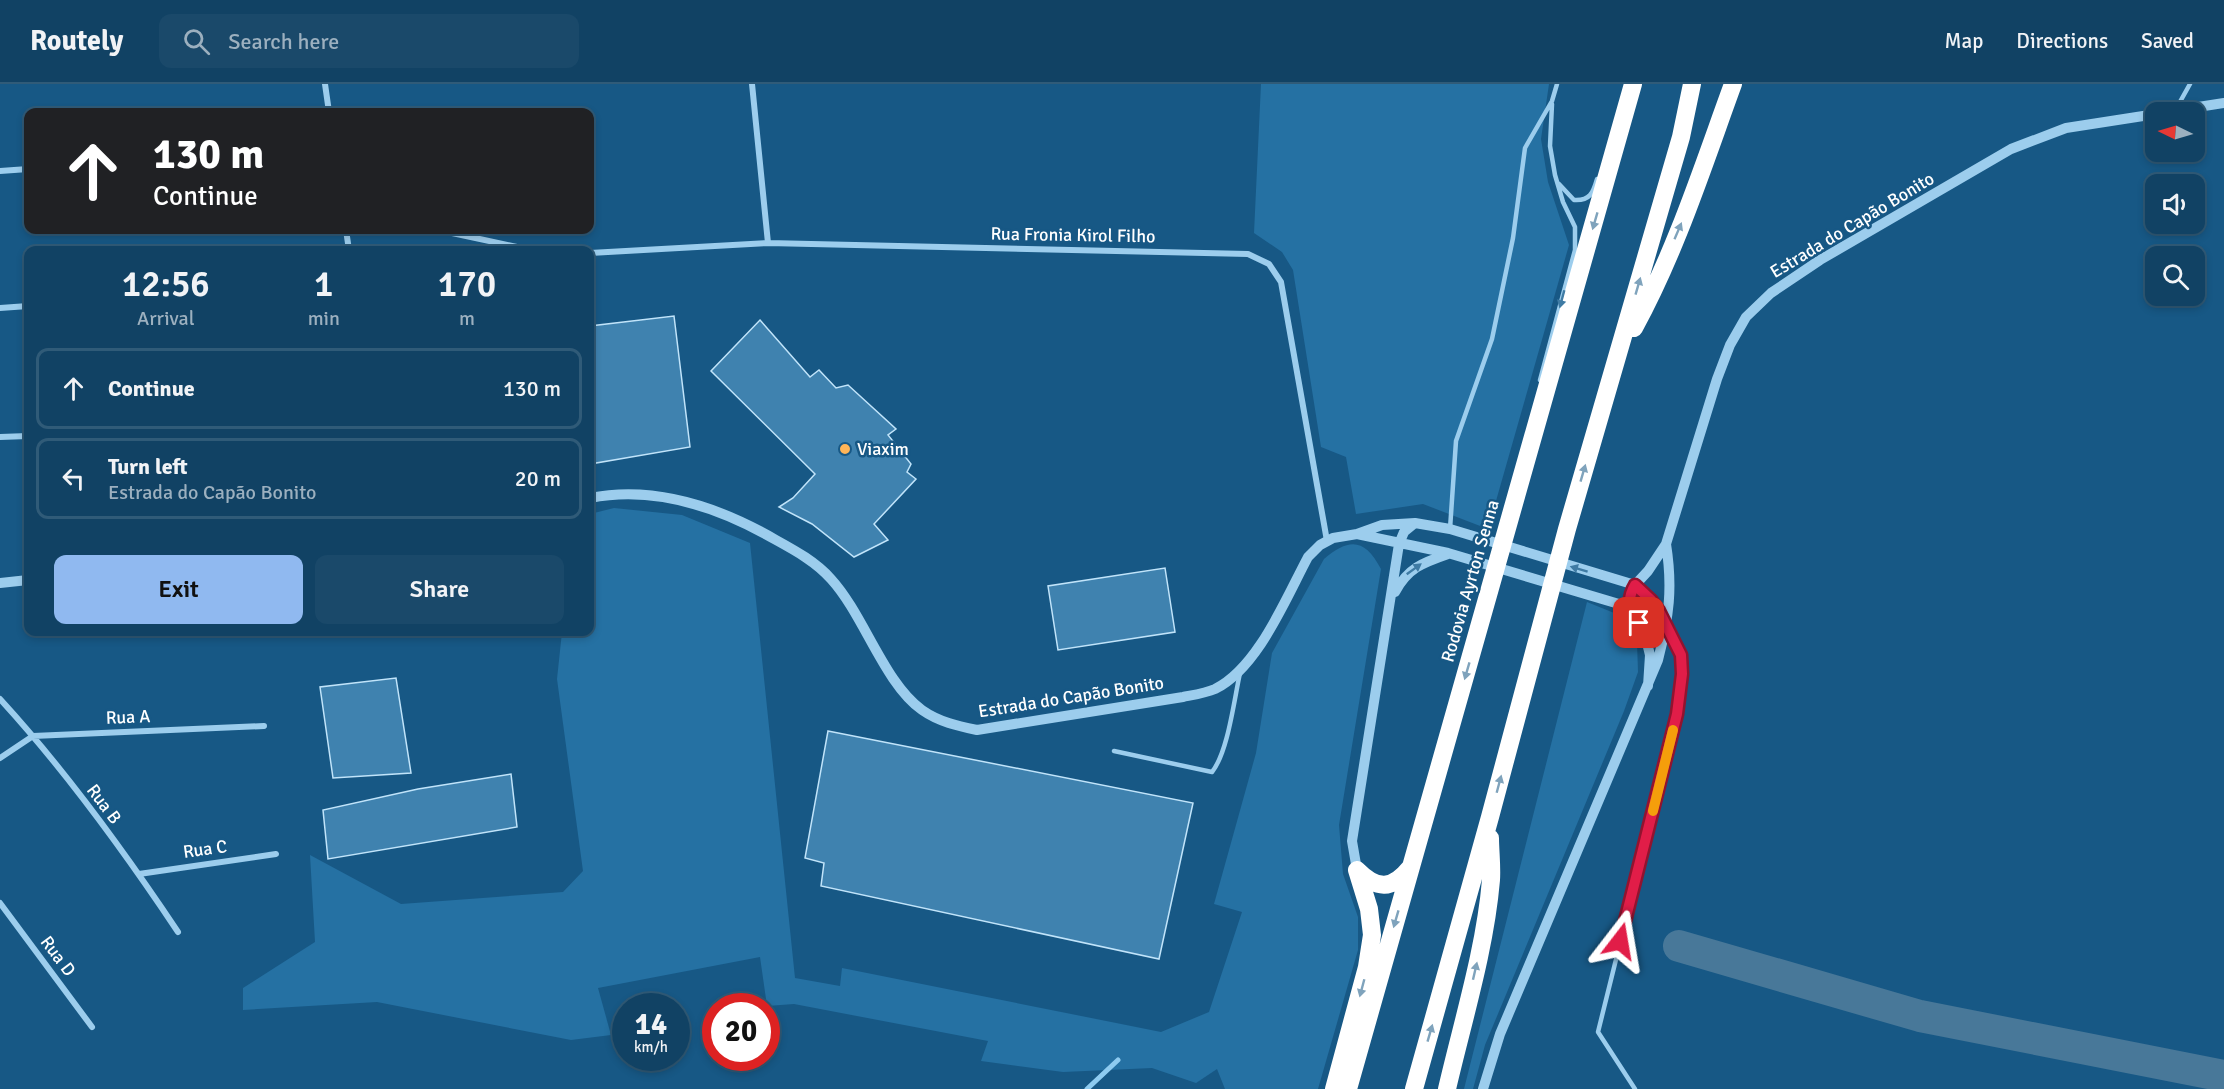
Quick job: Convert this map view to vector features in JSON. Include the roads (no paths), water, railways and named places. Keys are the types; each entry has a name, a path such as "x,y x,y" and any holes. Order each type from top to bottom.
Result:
{"highway":[{"name":"Rodovia Ayrton Senna","path":"1348,1089 1632,84"},
{"path":"1414,1089 1567,529 1681,137 1692,84"},
{"path":"1617,359 1648,303 1684,216 1733,84"},
{"path":"1447,1089 1488,904 1491,878 1490,817"},
{"path":"1357,870 1368,881 1379,885 1391,884 1401,878 1411,867"},
{"path":"1334,1089 1368,967 1372,935 1369,909 1357,870"}],"street":[{"path":"325,84 328,108"},
{"path":"752,84 768,243"},
{"path":"2205,106 2224,103"},
{"name":"Estrada do Capão Bonito","path":"1357,534 1448,554 1629,608 1629,597 1635,585 1648,571 1666,544 1701,427 1730,345 1746,317 1770,293 1820,260 2011,149 2066,128 2145,116"},
{"path":"0,171 24,169"},
{"path":"457,234 512,246"},
{"name":"Rua Fronia Kirol Filho","path":"594,253 768,243 1248,254 1269,264 1281,282 1328,541"},
{"path":"0,308 24,306"},
{"path":"0,437 24,436"},
{"name":"Estrada do Capão Bonito","path":"594,498 628,494 667,497 700,504 757,529 794,550 817,565 848,600 903,692 921,709 955,726 977,730 1183,697 1215,689 1240,670 1258,650 1308,557 1328,541 1382,525 1415,523 1450,529 1635,585"},
{"name":"Rodovia Ayrton Senna","path":"1357,870 1352,841 1399,544 1404,532 1415,523"},
{"path":"1483,1089 1500,1034 1658,660 1666,629 1671,575 1666,544"},
{"name":"Rodovia Ayrton Senna","path":"1392,598 1403,578 1419,564 1448,554"},
{"path":"0,583 24,580"},
{"path":"1635,585 1651,600 1666,629"},
{"path":"1629,608 1645,635 1650,655 1648,686"},
{"name":"Rua B","path":"0,699 33,735 139,874 178,932"},
{"name":"Rua A","path":"33,735 264,726"},
{"path":"0,758 33,735"},
{"name":"Rua C","path":"139,874 276,854"},
{"name":"Rua D","path":"0,903 92,1026"}],"lane":[{"path":"1450,529 1456,441 1492,339 1513,238 1526,148 1552,101 1557,84"},
{"path":"1617,113 1632,84"},
{"path":"2177,102 2190,84"},
{"path":"1538,385 1575,250 1575,227 1563,202 1550,146 1552,101"},
{"path":"1558,183 1574,200 1583,201 1592,194 1598,174"},
{"path":"1539,396 1539,419"},
{"path":"1635,1089 1598,1032 1677,714 1682,674 1681,655 1666,629"},
{"path":"1114,751 1212,772 1219,764 1240,670"}],"waterway":[{"path":"1679,946 1920,1016 2224,1076"},
{"path":"1087,1089 1118,1060"}],"place":[{"name":"Viaxim","path":"845,449"}]}
